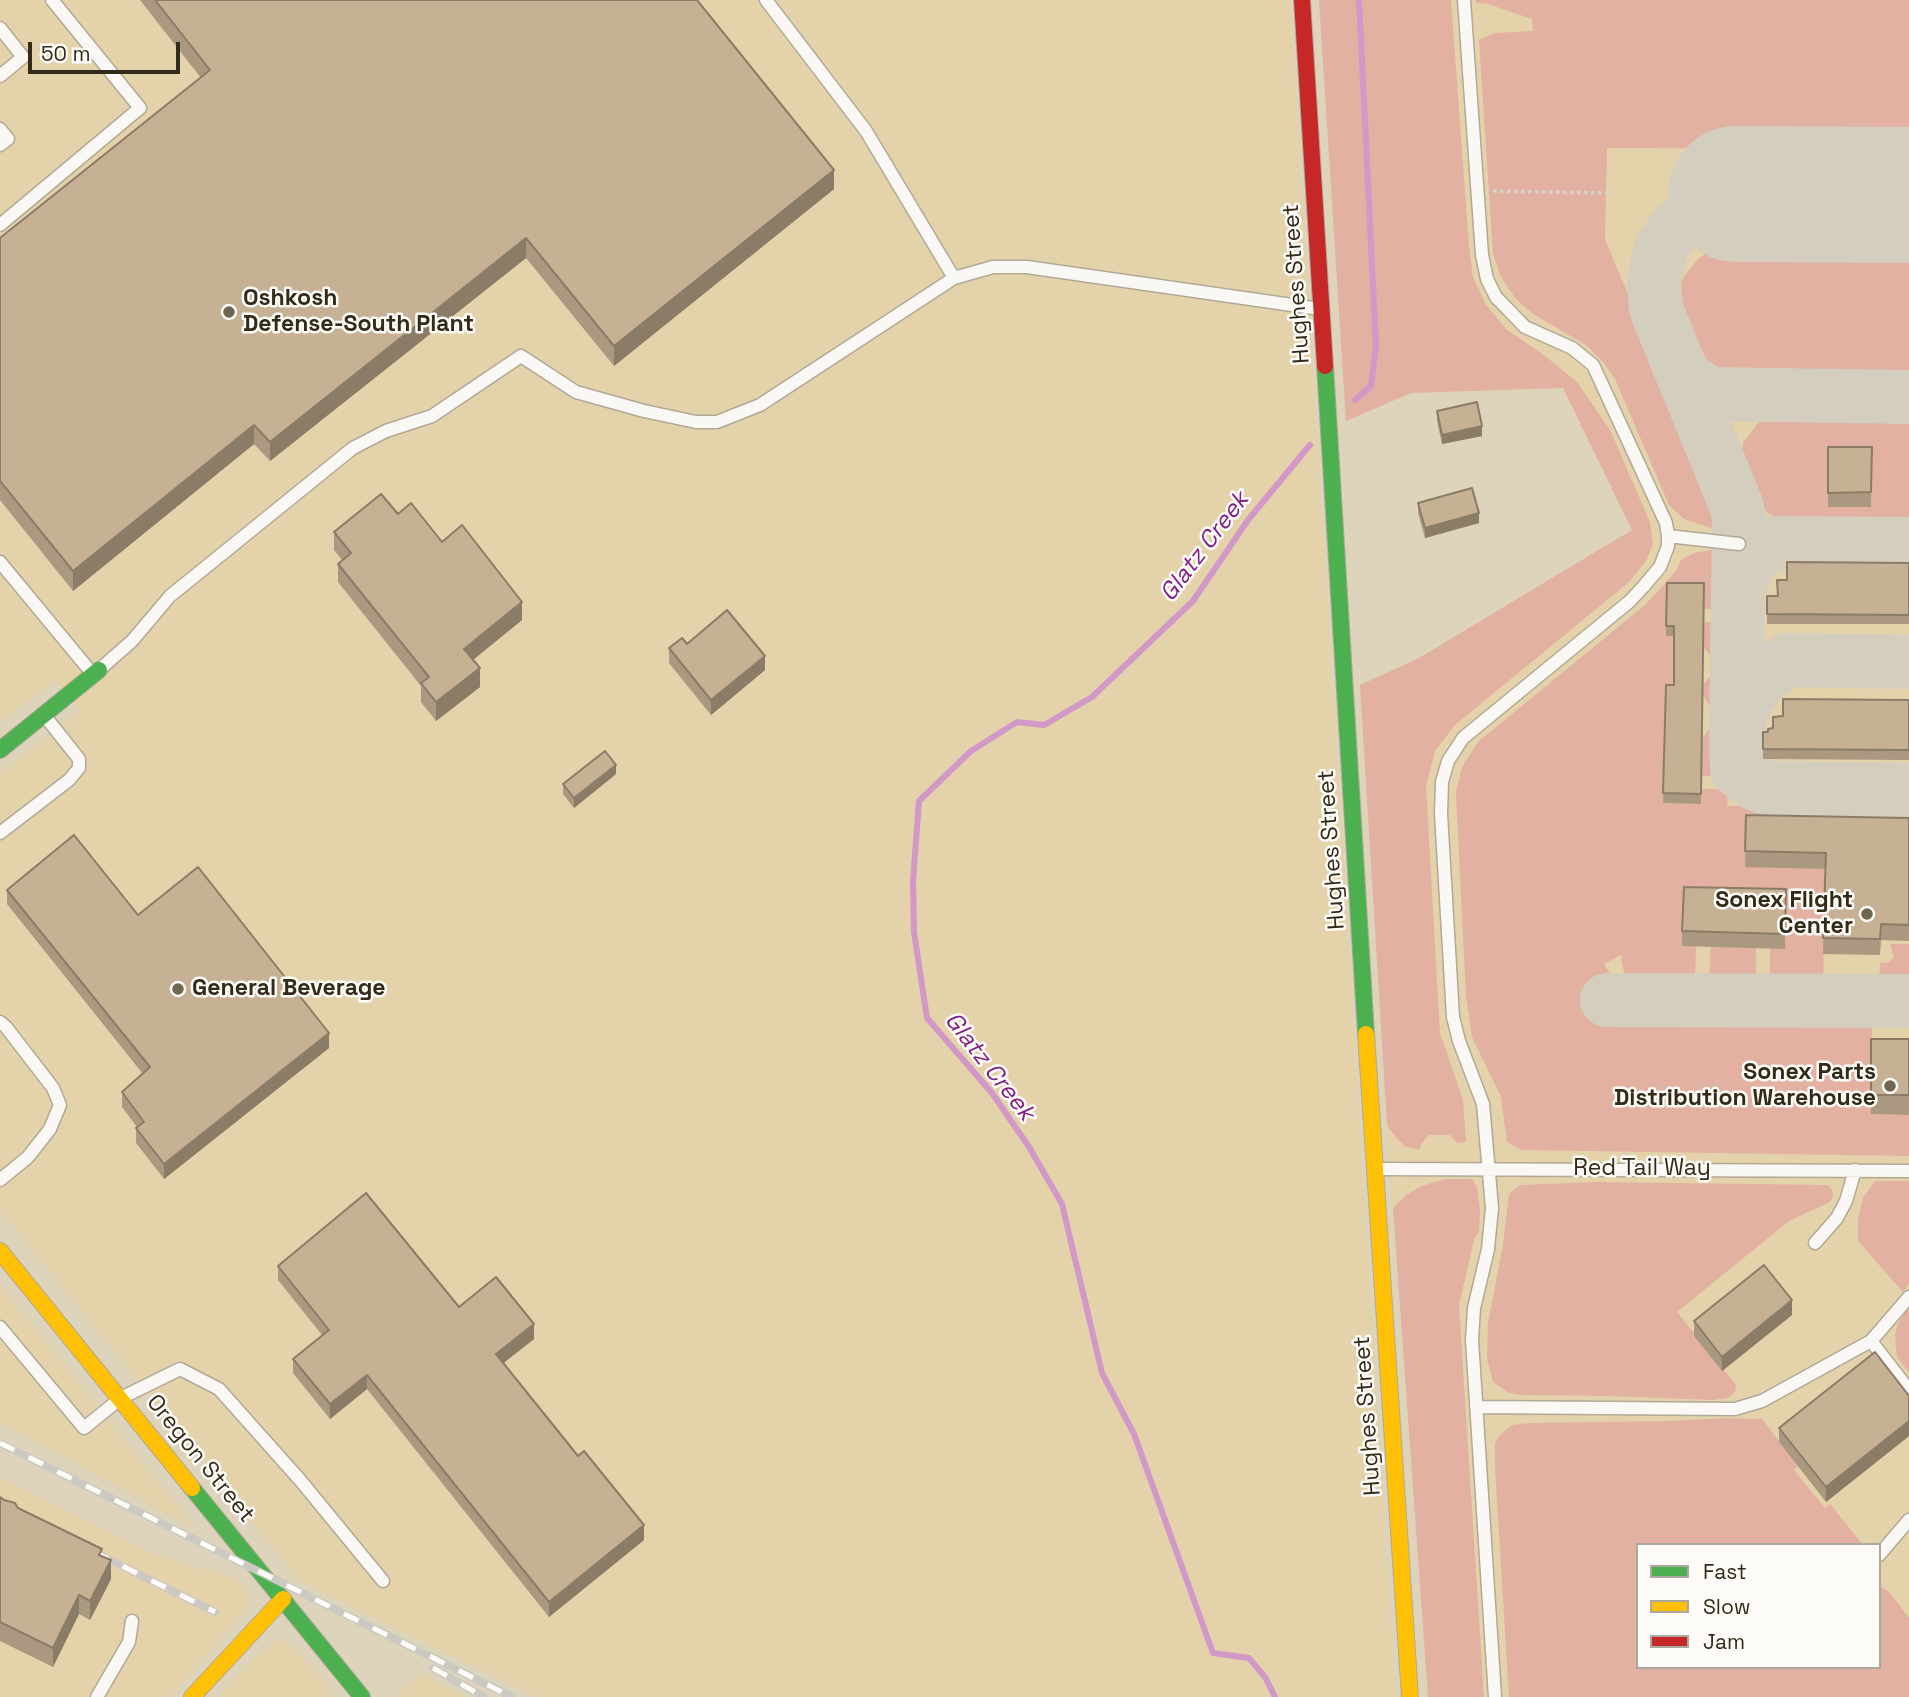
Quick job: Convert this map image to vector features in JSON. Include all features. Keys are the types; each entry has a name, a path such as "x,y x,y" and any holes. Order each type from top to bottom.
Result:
{"street":[{"name":"Hughes Street","path":"1302,0 1410,1697"},
{"path":"0,750 96,673"},
{"name":"Oregon Street","path":"0,1251 362,1697"},
{"path":"192,1697 283,1600"}],"lane":[{"path":"0,225 140,108 52,0"},
{"path":"766,0 866,131 954,278"},
{"path":"1464,0 1482,255 1487,279 1496,297 1525,327 1572,348 1593,365 1666,523 1668,536 1668,546 1660,567 1643,587 1463,738 1448,761 1442,782 1441,814 1453,1017 1459,1041 1483,1104 1490,1169 1492,1208 1488,1249 1474,1308 1472,1340 1495,1697"},
{"path":"0,28 23,57 0,76"},
{"path":"0,129 8,139 0,145"},
{"path":"0,562 96,673 132,641 170,596 354,448 386,431 432,416 521,356 576,392 644,411 696,422 717,422 760,405 954,278 993,267 1027,267 1321,309"},
{"path":"1668,536 1739,544"},
{"path":"0,833 69,780 79,768 79,759 44,715"},
{"path":"0,1023 6,1027 53,1088 60,1105 50,1129 28,1157 0,1180"},
{"name":"Red Tail Way","path":"1375,1169 1909,1171"},
{"path":"1815,1243 1838,1218 1855,1170"},
{"path":"1476,1407 1735,1409 1762,1401 1871,1341 1909,1297"},
{"path":"0,1327 84,1427 121,1398 180,1369 219,1389 300,1480 383,1581"},
{"path":"1871,1341 1909,1390"},
{"path":"1881,1553 1909,1520"},
{"path":"97,1697 130,1643 132,1621"}],"path":[{"path":"1477,190 1607,193"}],"shaded area":[{"path":"0,0 1290,0 1395,1697 537,1697 301,1582 0,1209 0,775 81,711 55,680 0,723"},
{"path":"1319,0 1909,0 1909,1697 1428,1697 1387,1125 1360,685 1419,658 1632,530 1563,388 1411,393 1346,421"},
{"path":"1319,0 1451,0 1473,277 1486,305 1507,330 1577,382 1610,430 1650,522 1653,544 1646,561 1629,582 1455,725 1435,751 1426,787 1440,1033 1463,1100 1466,1142 1457,1143 1450,1135 1429,1135 1420,1149 1406,1147 1387,1125 1360,685 1419,658 1632,530 1563,388 1411,393 1346,421"},
{"path":"1476,0 1909,0 1909,149 1607,148 1605,240 1729,530 1714,529 1684,519 1669,505 1615,379 1603,362 1586,345 1533,314 1515,298 1501,277 1493,254 1479,40 1495,33 1533,31 1532,19 1488,4 1476,3"},
{"path":"1733,241 1909,242 1909,380 1732,379 1716,374 1696,362 1677,318 1677,293 1684,276 1698,259 1710,250"},
{"path":"1781,413 1909,413 1909,531 1799,530 1754,502 1742,466 1743,443 1758,423"},
{"path":"1711,550 1730,560 1729,610 1704,609 1703,593 1667,593 1666,635 1703,636 1704,622 1729,622 1730,659 1714,660 1703,646 1674,647 1675,684 1703,685 1714,671 1730,672 1729,711 1713,712 1703,695 1667,695 1666,738 1703,738 1713,723 1729,723 1728,776 1702,776 1702,760 1664,760 1663,803 1701,804 1702,789 1728,789 1727,806 1762,806 1762,831 1746,831 1745,867 1788,867 1788,831 1772,831 1774,804 1812,805 1812,824 1798,827 1796,832 1796,868 1838,869 1839,828 1824,824 1824,806 1863,806 1862,822 1859,828 1849,829 1845,887 1825,887 1823,985 1770,984 1770,948 1785,948 1786,904 1745,903 1743,947 1756,948 1756,984 1709,984 1711,946 1725,946 1726,903 1684,901 1682,945 1696,946 1695,984 1632,983 1625,979 1621,955 1604,964 1612,982 1600,984 1601,1016 1872,1019 1871,1114 1909,1115 1909,1156 1521,1150 1507,1142 1501,1097 1472,1037 1466,997 1456,792 1462,767 1478,742 1646,604 1676,571 1681,560 1694,553"},
{"path":"1890,944 1909,944 1909,985 1879,985 1880,963 1894,958"},
{"path":"1445,1179 1472,1179 1477,1187 1480,1210 1479,1231 1474,1240 1459,1305 1484,1697 1428,1697 1393,1208 1406,1195 1422,1186"},
{"path":"1875,1181 1909,1181 1909,1284 1903,1292 1858,1241 1858,1218 1863,1198"},
{"path":"1595,1182 1828,1185 1832,1190 1830,1202 1789,1221 1677,1312 1736,1385 1735,1392 1728,1398 1713,1400 1523,1395 1509,1393 1493,1382 1487,1358 1488,1323 1503,1245 1509,1194 1520,1185"},
{"path":"0,1285 196,1529 0,1422"},
{"path":"1909,1307 1909,1372 1897,1357 1895,1335 1898,1323"},
{"path":"1762,1419 1798,1466 1794,1470 1825,1508 1830,1504 1861,1543 1636,1543 1636,1669 1881,1669 1881,1586 1890,1593 1909,1618 1909,1697 1509,1697 1495,1468 1495,1443 1499,1436 1512,1425 1530,1423"},
{"path":"0,1477 154,1554 238,1579 249,1598 245,1610 170,1697 0,1697"},
{"path":"280,1639 294,1647 335,1697 218,1697 257,1655"},
{"path":"423,1674 468,1697 394,1697"}],"building":[{"name":"Oshkosh Defense-South Plant","path":"155,0 697,0 834,170 614,346 526,238 270,442 254,425 73,571 0,481 0,238 210,70"},
{"path":"1477,402 1482,426 1442,435 1437,411"},
{"path":"1828,447 1872,447 1871,492 1828,493"},
{"path":"1472,488 1479,513 1425,528 1418,503"},
{"path":"381,494 398,514 411,503 442,542 462,525 522,602 464,649 480,668 436,702 421,683 429,677 338,564 351,553 334,532"},
{"path":"1787,562 1909,563 1909,615 1767,614 1767,596 1778,596 1777,580 1787,580"},
{"path":"1667,583 1704,583 1701,794 1663,793 1666,685 1674,685 1674,626 1666,626"},
{"path":"727,610 765,656 711,700 669,648 682,638 687,644"},
{"path":"1783,699 1909,700 1909,750 1763,749 1763,732 1773,728 1773,717 1783,716"},
{"path":"605,751 616,765 574,798 563,784"},
{"path":"1746,815 1909,818 1909,925 1881,924 1880,939 1823,938 1826,853 1745,851"},
{"name":"General Beverage","path":"74,835 138,915 198,867 329,1033 164,1164 136,1128 144,1122 122,1092 150,1067 7,890"},
{"path":"1684,887 1786,889 1785,934 1682,931"},
{"name":"Sonex Parts Distribution Warehouse","path":"1871,1039 1909,1039 1909,1095 1871,1095"},
{"path":"366,1193 459,1307 496,1277 534,1324 496,1354 578,1456 584,1451 644,1525 549,1602 367,1375 330,1404 293,1359 329,1330 278,1266"},
{"path":"1764,1265 1792,1300 1722,1357 1694,1321"},
{"path":"1875,1352 1909,1396 1909,1421 1826,1487 1779,1428"},
{"path":"0,1497 102,1549 99,1555 111,1560 90,1601 79,1595 53,1648 0,1622"}],"waterway":[{"name":"Glatz Creek","path":"1355,400 1371,386 1376,346 1359,0"},
{"name":"Glatz Creek","path":"1275,1697 1265,1677 1249,1658 1213,1653 1134,1434 1102,1373 1062,1204 1029,1147 992,1093 927,1018 914,932 913,881 919,801 971,751 1017,722 1044,725 1092,697 1193,601 1248,520 1310,445"}],"taxiway":[{"path":"1736,194 1702,207 1676,227 1661,249 1654,281 1656,309 1737,507 1738,590"},
{"path":"1678,364 1687,379 1710,394 1909,397"},
{"path":"1909,544 1772,543 1756,555 1738,590 1736,729 1737,770 1757,785 1767,788 1909,790"},
{"path":"1736,729 1746,702 1760,680 1788,660 1909,662"},
{"path":"1607,1000 1909,1001"}],"runway":[{"path":"1736,194 1909,195"}],"railway":[{"path":"0,1443 512,1697"},
{"path":"94,1552 215,1612"},
{"path":"433,1668 484,1697"}],"traffic: fast":[{"path":"1325,366 1366,1034"},
{"path":"0,750 99,670"},
{"path":"192,1488 362,1697"}],"traffic: slow":[{"path":"1366,1034 1410,1697"},
{"path":"0,1251 192,1488"},
{"path":"192,1697 283,1599"}],"traffic: jam":[{"path":"1302,0 1325,366"}],"place":[{"name":"Oshkosh Defense-South Plant","path":"229,312"},
{"name":"Sonex Flight Center","path":"1867,914"},
{"name":"General Beverage","path":"178,989"},
{"name":"Sonex Parts Distribution Warehouse","path":"1890,1086"}]}
